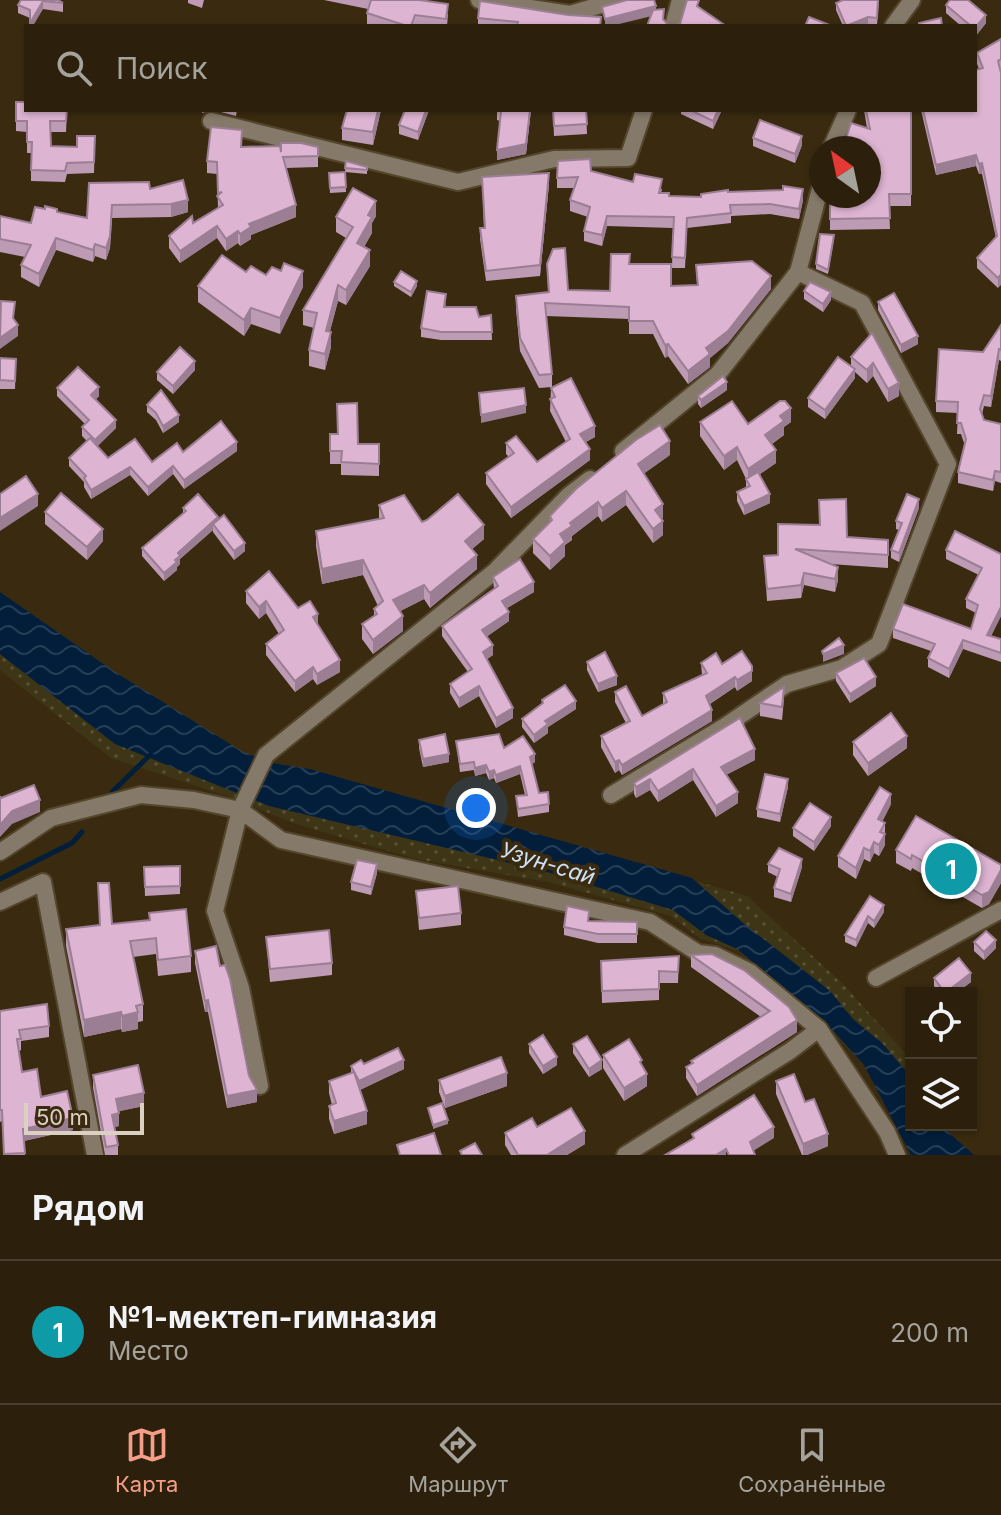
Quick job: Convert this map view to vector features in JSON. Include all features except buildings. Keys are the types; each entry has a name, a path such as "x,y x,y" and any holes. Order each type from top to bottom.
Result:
{"street":[{"path":"479,0 570,14 617,0"},
{"path":"674,24 680,0"},
{"path":"894,24 899,0"},
{"path":"894,24 912,0"},
{"path":"211,121 458,182 554,159 628,158 643,112"},
{"path":"836,136 847,112"},
{"path":"260,1086 241,988 215,911 241,805 266,755 494,572 569,495 718,374 798,272 815,208"},
{"path":"611,795 725,726 787,684 842,668 879,644 948,464 862,303 798,272"},
{"path":"0,852 51,818 141,795 241,805 281,840 650,922 698,953 715,955 750,972 819,1029 887,1132 897,1155"},
{"path":"0,902 43,882 95,1155"},
{"path":"876,978 1001,910"},
{"path":"625,1155 790,1051 819,1029"}],"sand":[{"path":"0,592 115,672 243,752 747,896 843,984 905,1053 905,1116 864,1065 826,1026 788,997 738,951 699,938 671,916 548,882 416,859 296,824 227,796 111,758 0,670"}],"water":[{"name":"Узун-сай","path":"0,592 115,672 243,752 273,763 310,769 692,878 743,923 830,991 853,1019 883,1044 905,1070 905,1131 947,1131 974,1155 911,1155 864,1065 826,1023 737,949 706,935 673,910 544,871 269,806 115,744 0,654"}],"waterway":[{"path":"112,792 151,754"},
{"path":"0,879 72,843 82,832"}],"place":[{"name":"№1-мектеп-гимназия","path":"951,869"}]}
